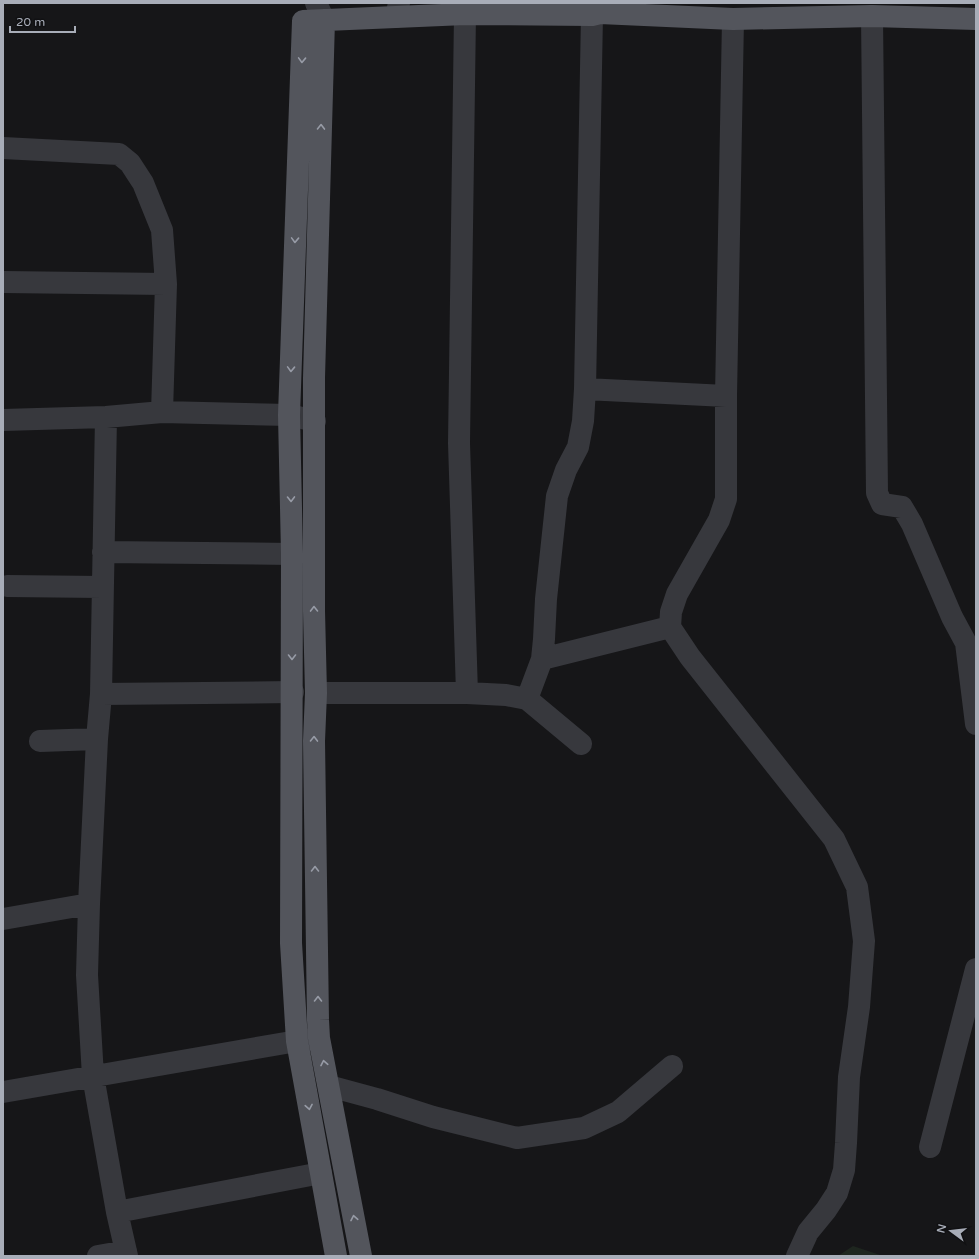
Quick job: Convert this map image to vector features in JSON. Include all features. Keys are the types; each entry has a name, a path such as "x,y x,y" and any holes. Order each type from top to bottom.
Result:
{"main road":[{"path":"313,12 397,10 465,14 597,10 733,19 872,16 976,19"},
{"path":"313,12 289,415 293,692 291,943 297,1041 336,1256"},
{"path":"313,12 315,421 314,580 316,693 314,741 319,1038 362,1256"}],"street":[{"path":"527,699 542,659 546,599 557,496 566,470 578,447 583,421 597,10"},
{"path":"465,14 459,443 468,693"},
{"path":"872,16 876,493 882,504 902,507 912,524 952,617 971,639 976,724"},
{"path":"733,19 726,396 726,499 719,520 677,594 671,612 670,627 690,657 834,839 857,888 864,941 859,1007 849,1077 844,1170 837,1193 826,1210 808,1232 797,1256"},
{"path":"3,148 118,154 130,163 143,183 162,230 166,284 162,412"},
{"path":"3,282 166,284"},
{"path":"585,389 726,396"},
{"path":"3,420 106,417 162,412 289,415 315,421"},
{"path":"98,1256 127,1253 93,1076 87,975 97,739 101,694 102,552 106,417"},
{"path":"102,552 292,554"},
{"path":"7,586 102,587"},
{"path":"542,659 670,627"},
{"path":"101,694 293,692"},
{"path":"316,693 468,693 506,695 527,699 581,744"},
{"path":"40,740 97,739"},
{"path":"3,919 89,904"},
{"path":"930,1147 976,969"},
{"path":"3,1092 319,1038"},
{"path":"328,1086 377,1099 433,1117 517,1138 584,1128 618,1112 672,1066"},
{"path":"118,1212 321,1173"}],"shaded area":[{"path":"853,1246 883,1256 838,1256"}]}
